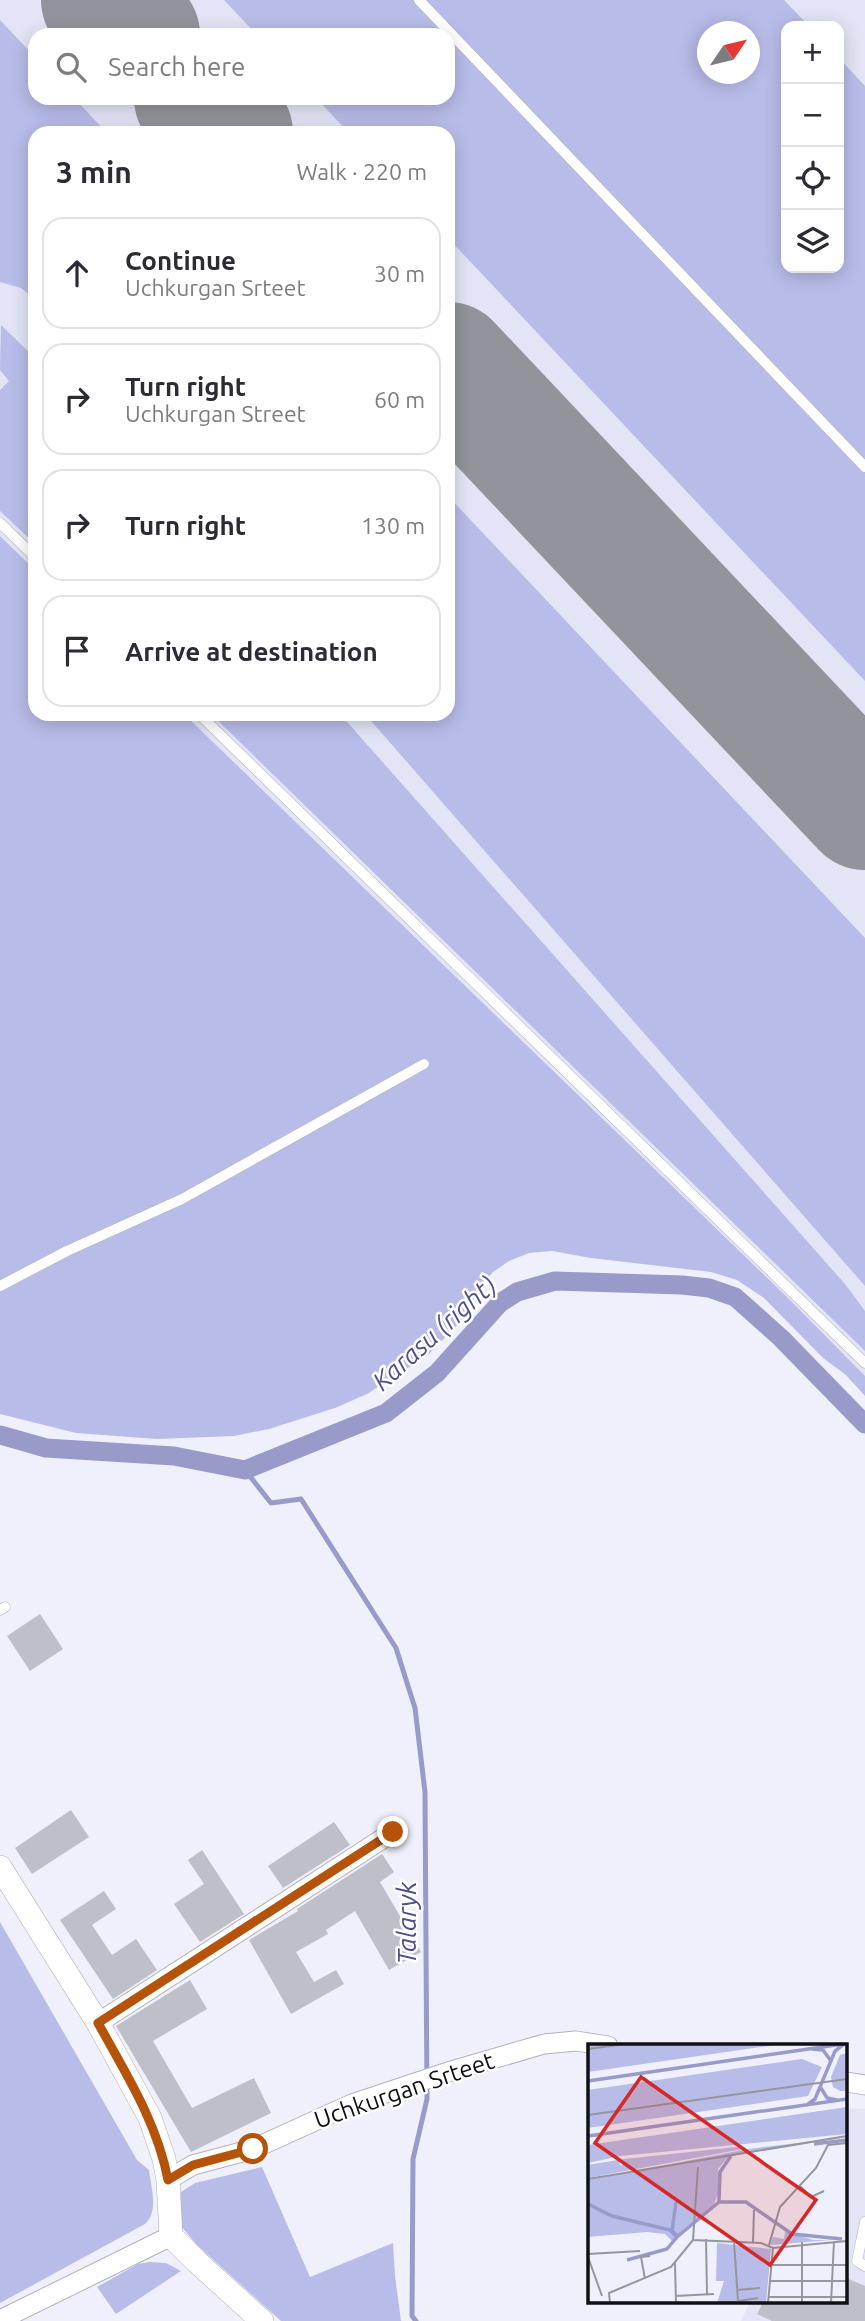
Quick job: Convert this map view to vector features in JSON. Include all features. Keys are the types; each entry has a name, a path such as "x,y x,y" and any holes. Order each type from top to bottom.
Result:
{"street":[{"path":"98,2023 393,1832"},
{"path":"0,1867 98,2023 150,2119 164,2159 168,2180 172,2236 262,2321"},
{"name":"Uchkurgan Srteet","path":"168,2180 193,2165 253,2149 352,2104 400,2086 554,2042 595,2044"},
{"path":"2,2320 172,2236"}],"lane":[{"path":"419,0 446,28"},
{"path":"455,38 865,467"},
{"path":"0,523 28,550"},
{"path":"206,721 865,1363"},
{"path":"0,1286 67,1251 182,1199 424,1064"},
{"path":"865,2222 857,2262 865,2266"}],"shaded area":[{"path":"0,0 865,0 865,1376 787,1297 191,721 455,721 455,126 28,126 28,563 0,536"},
{"path":"224,0 784,0 804,21 781,21 781,273 844,273 844,63 865,86 865,681 455,245 455,126 342,126 323,105 455,105 455,28 250,28"},
{"path":"0,20 28,50 28,105 81,105 100,126 28,126 28,294 21,288 0,282"},
{"path":"1,325 28,351 28,537 0,511 0,390 9,381 0,370"},
{"path":"455,503 865,938 865,1286 371,721 455,721"},
{"path":"0,536 28,563 28,721 191,721 787,1297 865,1376 865,1396 764,1298 737,1280 711,1272 552,1251 529,1253 509,1261 493,1272 481,1286 464,1318 428,1355 367,1394 335,1408 269,1429 234,1436 157,1439 76,1433 0,1414"},
{"path":"218,721 346,721 845,1284 865,1311 865,1351"},
{"path":"0,1922 137,2160 149,2170 153,2206 145,2224 0,2303"},
{"path":"848,2108 865,2109 865,2321 741,2321 749,2304 848,2304"},
{"path":"262,2167 310,2277 393,2243 401,2321 281,2321 197,2245 180,2225 181,2192 195,2183"},
{"path":"166,2263 181,2271 116,2314 97,2287 138,2264"}],"building":[{"path":"40,1614 63,1649 30,1671 7,1636"},
{"path":"71,1810 89,1837 32,1874 15,1848"},
{"path":"334,1822 350,1845 283,1888 268,1866"},
{"path":"202,1850 244,1914 200,1942 174,1904 204,1884 188,1860"},
{"path":"382,1854 394,1872 380,1882 421,1952 389,1970 355,1911 326,1930 328,1934 296,1952 314,1982 336,1970 344,1984 291,2014 249,1940 298,1911 297,1909"},
{"path":"104,1891 116,1909 92,1925 112,1955 136,1939 157,1970 113,1999 60,1920"},
{"path":"190,1980 207,2009 153,2041 192,2108 254,2078 271,2113 191,2152 116,2026"},
{"path":"848,2279 865,2286 865,2321 772,2321 757,2314 762,2304 848,2304"}],"waterway":[{"name":"Karasu (right)","path":"0,1435 46,1448 174,1456 245,1470 386,1413 437,1373 500,1303 517,1292 555,1281 682,1285 709,1288 735,1297 781,1338 865,1424"},
{"name":"Talaryk","path":"245,1470 271,1503 301,1499 396,1648 415,1708 425,1792 427,2099 413,2159 412,2316 416,2321"}],"runway":[{"path":"104,0 130,28"},
{"path":"204,105 223,126"},
{"path":"455,372 865,807"}],"route":[{"path":"253,2149 193,2165 168,2180 158,2138 150,2119 98,2023 393,1832"}]}
